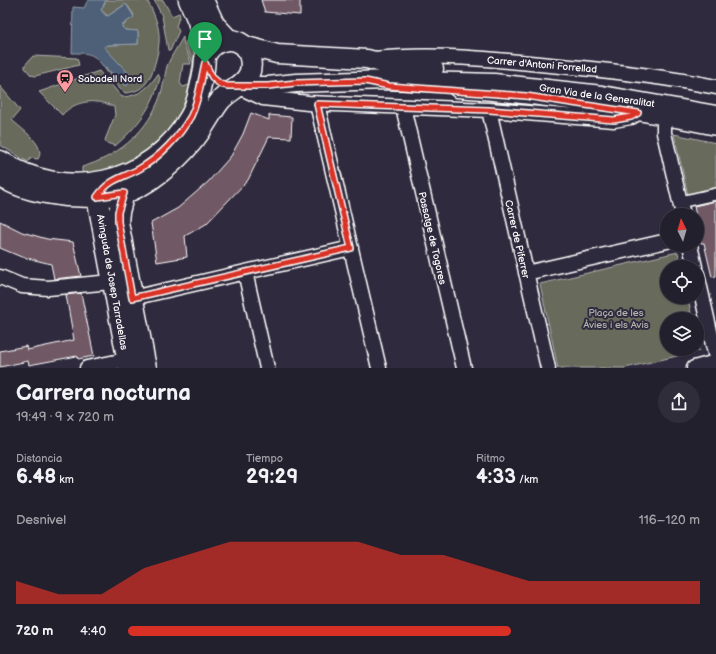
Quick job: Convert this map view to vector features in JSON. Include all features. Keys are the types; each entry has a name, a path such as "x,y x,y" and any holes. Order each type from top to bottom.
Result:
{"main road":[{"path":"189,0 198,21 206,58 212,77 220,84 237,86"},
{"path":"0,161 24,174 40,180 64,184 119,186 142,184 180,156 195,138 222,99 249,75 251,66 248,52 214,24 203,0"},
{"path":"0,176 36,191 75,196 97,197 106,185 119,186 160,153 174,139 191,116 206,58 217,43 236,43"},
{"name":"Avinguda de Josep Tarradellas","path":"119,186 118,222 132,298 136,362"},
{"name":"Avinguda de Josep Tarradellas","path":"97,197 112,282 136,362"}],"street":[{"name":"Gran Via de la Generalitat","path":"236,43 277,54 367,59 393,66 581,82 716,104"},
{"name":"Carrer d'Antoni Forrellad","path":"367,59 414,56 524,62 621,72 716,87"},
{"name":"Gran Via de la Generalitat","path":"237,86 411,80 541,87 671,106 716,115"},
{"path":"365,81 389,86 526,96 666,117 716,128"},
{"path":"237,86 263,98 317,104 489,110 614,120 631,117 638,113"},
{"path":"317,104 378,368"},
{"name":"Passatge de Togores","path":"403,107 464,368"},
{"name":"Carrer de Piferrer","path":"489,110 548,368"},
{"path":"666,117 664,133 682,208 716,194"},
{"path":"526,272 660,243"},
{"path":"132,298 351,248"},
{"path":"245,272 267,368"},
{"path":"0,277 22,286 48,288 112,282"},
{"path":"704,304 716,358"},
{"path":"87,368 136,362"},
{"path":"694,368 716,362"}],"green space":[{"path":"106,0 147,0 156,19 159,42 156,60 149,79 140,89 135,91 125,93 120,89 105,69 106,68 126,86 111,56 104,47 107,45 138,44 138,31 125,30 122,27 134,15 128,6 124,5 108,16 101,10"},
{"path":"154,0 163,0 172,16 179,13 180,15 176,26 179,31 170,51 168,50 162,16"},
{"path":"189,36 193,37 194,40 193,76 182,109 174,124 163,138 150,150 135,160 116,168 82,178 82,167 94,163 117,151 128,143 145,125 160,98 167,66 183,37 191,64 183,64 180,83 183,87 189,85 193,63 185,43"},
{"path":"33,56 77,58 79,65 35,76 31,75 25,68 25,65"},
{"path":"99,71 122,97 139,93 151,83 158,74 160,78 153,98 143,116 115,146 107,143 105,140 115,115 114,107 101,102 86,102 73,106 62,115 39,92"},
{"path":"0,86 20,110 12,120 36,143 40,154 38,159 31,158 28,162 0,145"},
{"path":"674,134 716,143 716,189 688,195"},
{"name":"Plaça de les Àvies i els Avis","path":"678,252 680,260 660,260 660,304 689,304 691,312 660,312 660,356 677,356 625,368 558,368 540,284"}],"water":[{"path":"88,0 106,0 101,10 108,16 126,4 134,17 122,25 122,27 125,30 138,31 138,44 107,45 104,47 133,78 133,80 126,86 91,55 72,53 73,7 84,8"}],"building":[{"path":"261,0 300,0 300,15 265,12"},
{"path":"251,113 269,120 269,115 292,117 291,138 269,137 248,180 206,224 185,236 187,257 157,262 151,223 178,208 208,182 231,156 243,134"},
{"path":"716,201 716,276 712,277 704,243 704,208 694,208 694,206"},
{"path":"0,221 22,232 47,239 73,242 81,276 54,279 51,264 19,256 0,248"},
{"path":"81,293 94,356 78,359 77,356 29,365 28,361 0,367 0,351 26,346 27,350 74,340 66,295"}],"place":[{"name":"Sabadell Nord","path":"65,93"}],"route":[{"path":"205,63 212,77 220,84 227,86 268,86 296,83 365,81 389,86 526,96 638,113 631,117 614,120 489,110 317,104 351,248 132,298 118,222 118,212 124,193 97,197 102,189 113,179 138,170 160,153 174,139 191,116 205,63"}]}
